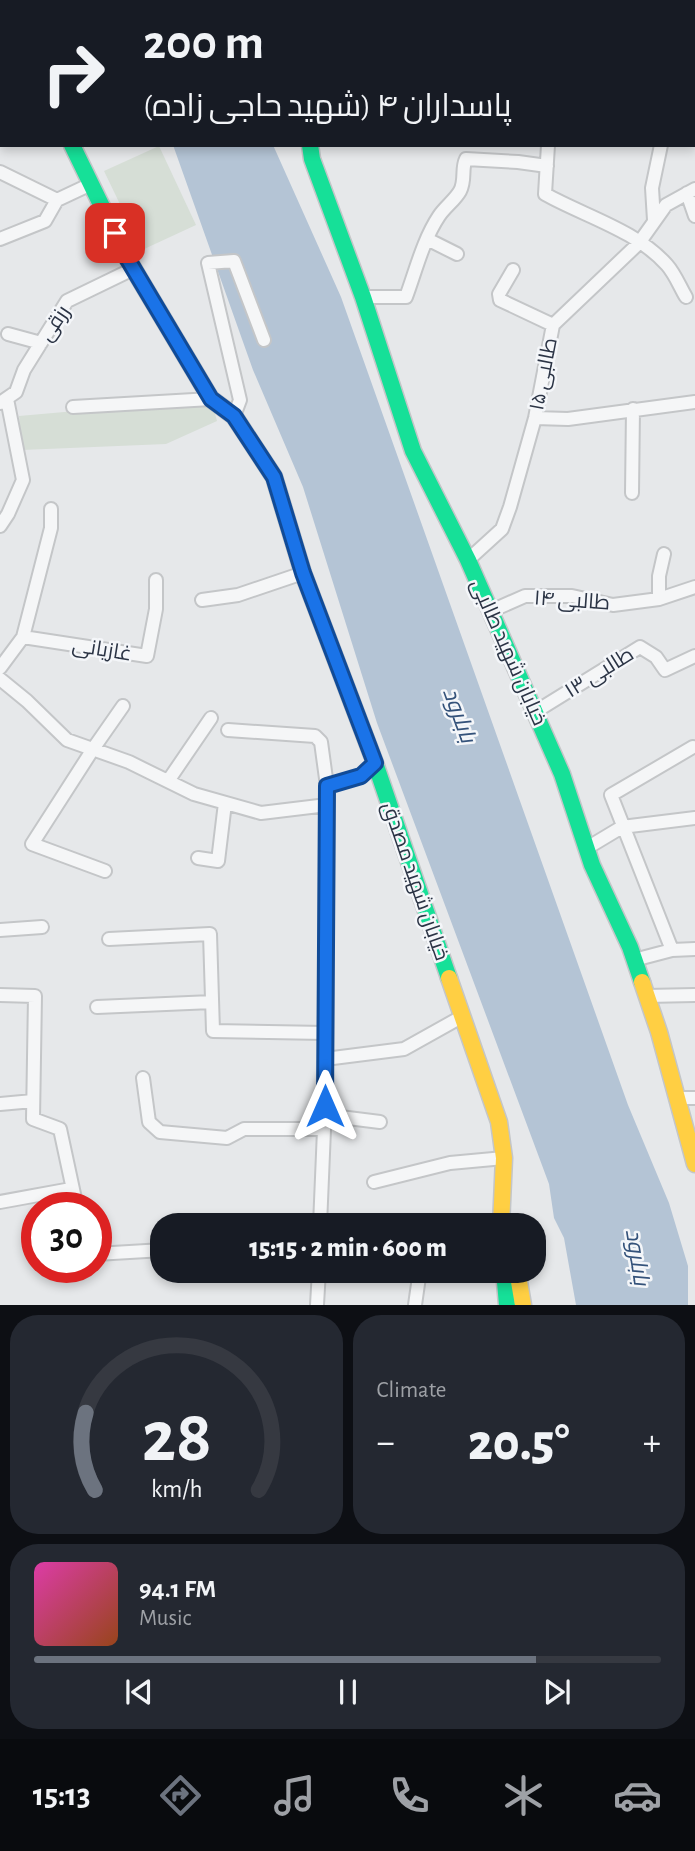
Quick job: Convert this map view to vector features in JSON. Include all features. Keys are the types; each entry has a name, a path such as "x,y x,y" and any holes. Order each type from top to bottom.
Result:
{"street":[{"name":"خیابان شهید مصدق","path":"73,147 133,269 211,399 234,416 274,477 303,573 375,763 499,1122 504,1158 502,1213"},
{"name":"خیابان شهید طالبی","path":"310,147 312,159 363,297 413,451 468,560 562,774 587,848 634,960 695,1164"},
{"path":"548,147 545,194 602,220 654,252 668,266 686,297"},
{"path":"654,220 652,188 661,147"},
{"path":"363,297 405,297 427,239 440,215 460,192 467,159 547,166"},
{"path":"0,172 57,200"},
{"path":"0,239 45,221 57,200 91,184"},
{"path":"691,191 695,216"},
{"name":"طالبی ۱۵","path":"468,560 502,529 535,418 552,325 639,243 666,205 691,191"},
{"path":"427,239 457,254"},
{"path":"234,416 240,400 208,262 234,261 264,340"},
{"name":"رزقی","path":"4,401 16,392 24,370 66,301 133,269"},
{"path":"513,270 499,294 500,300 552,325"},
{"path":"8,334 41,344"},
{"path":"73,407 211,399"},
{"path":"0,526 23,480 4,401"},
{"path":"535,418 568,419 695,401"},
{"path":"632,494 633,409"},
{"path":"0,668 23,637 51,528 51,509"},
{"path":"659,598 659,576 664,554"},
{"path":"202,600 238,595 303,573"},
{"name":"غازیانی","path":"23,637 147,656 156,609 156,580"},
{"name":"طالبی ۱۴","path":"491,611 525,596 572,596 613,605 659,598 695,587"},
{"name":"طالبی ۱۳","path":"535,712 640,647 656,657 665,670 695,656"},
{"path":"0,678 67,740 129,762 194,794 261,813 327,806"},
{"path":"104,871 32,844 124,706"},
{"path":"168,781 211,718"},
{"path":"228,730 316,736 321,742 327,806 324,1129 320,1213"},
{"path":"672,950 611,794 693,747"},
{"path":"327,786 361,776 375,763"},
{"path":"198,858 218,861 225,803"},
{"path":"587,848 622,827 695,818"},
{"path":"0,930 42,926"},
{"path":"109,939 210,934 213,1031 325,1033"},
{"path":"634,960 672,950 695,948"},
{"path":"0,995 35,996 33,1119 60,1129 72,1192"},
{"path":"646,996 695,995"},
{"path":"97,1007 212,1002"},
{"path":"325,1059 404,1049 463,1016"},
{"path":"143,1078 149,1122 160,1132 227,1138 244,1129 324,1129"},
{"path":"677,1098 695,1098"},
{"path":"0,1104 33,1101"},
{"path":"324,1115 380,1122"},
{"path":"374,1182 450,1163 504,1158"},
{"path":"0,1202 71,1189"},
{"path":"112,1253 150,1251"},
{"path":"317,1305 318,1283"},
{"path":"415,1305 418,1283"},
{"path":"505,1283 507,1305"},
{"path":"519,1283 523,1305"}],"shaded area":[{"path":"159,147 196,225 142,250 104,171"},
{"path":"211,399 217,421 166,444 22,450 19,416"}],"water":[{"name":"بابلرود","path":"174,147 274,147 341,297 628,1105 669,1203 688,1266 688,1305 576,1305 564,1238 554,1218 549,1184 377,723 303,487 253,370"}],"traffic: fast":[{"path":"73,147 127,258 211,399 234,416 274,477 303,573 375,763 449,978"},
{"path":"310,147 312,159 363,297 413,451 468,560 562,774 592,865 630,947 642,982"},
{"path":"505,1283 507,1305"}],"traffic: slow":[{"path":"449,978 499,1122 504,1158 502,1213"},
{"path":"642,982 659,1032 695,1164"},
{"path":"519,1283 523,1305"}],"route":[{"path":"115,233 127,258 211,399 234,416 274,477 303,573 375,763 361,776 327,786 325,1106"}]}
